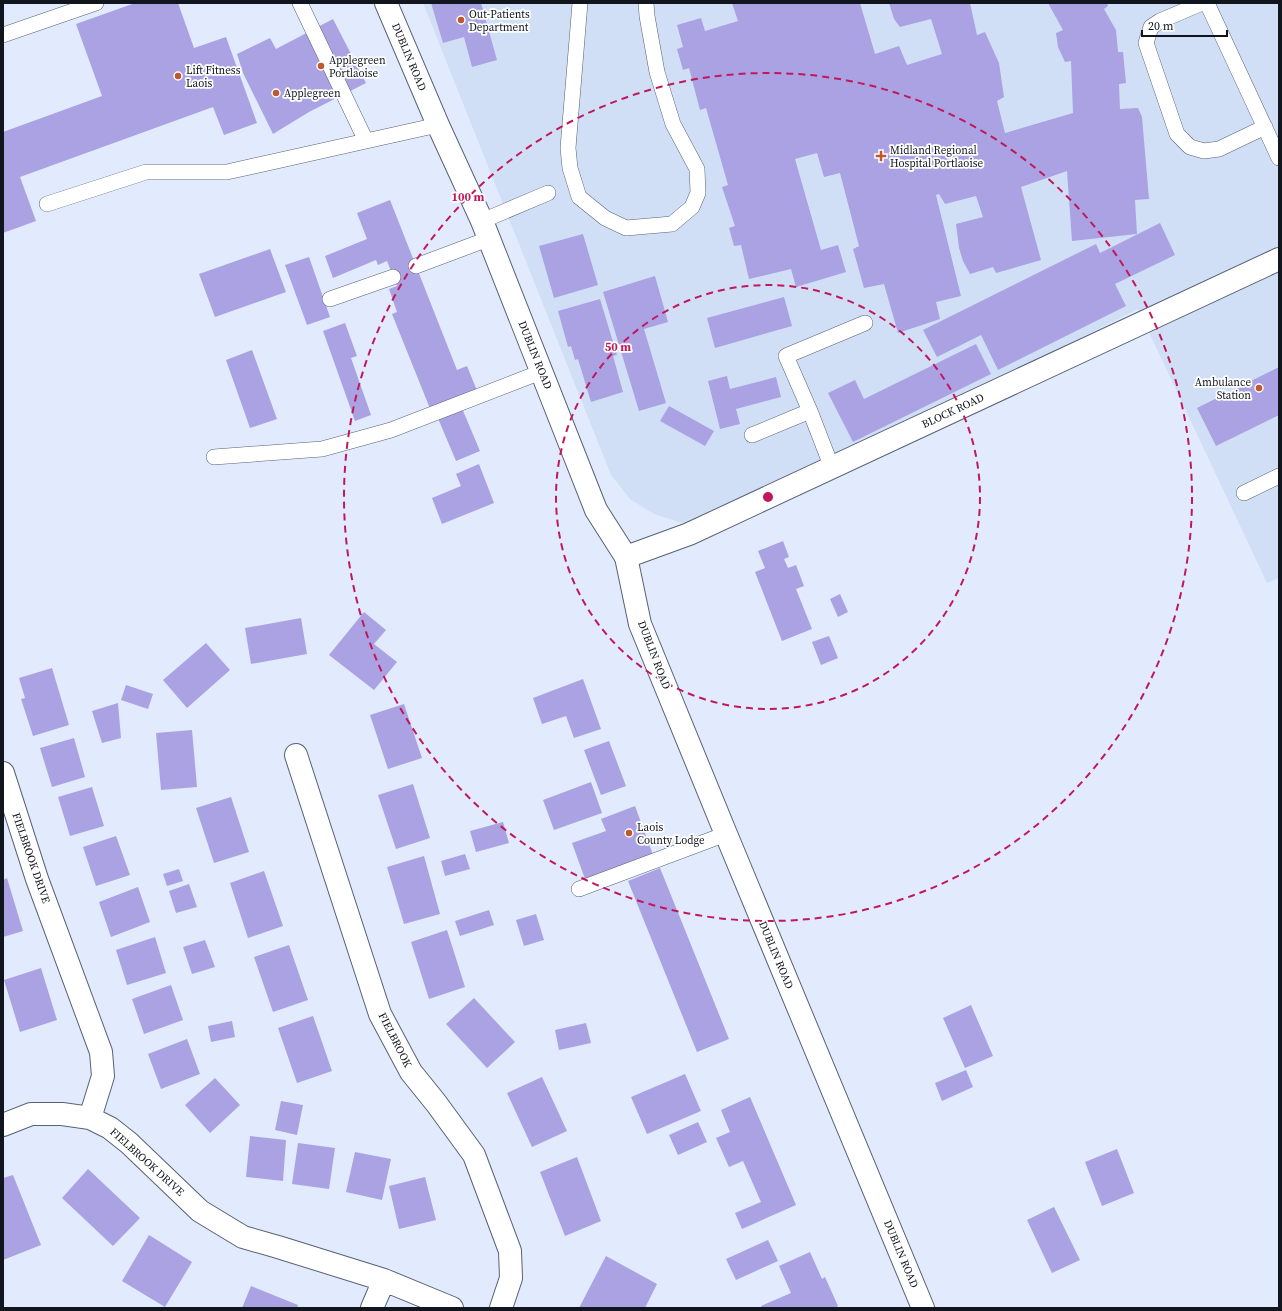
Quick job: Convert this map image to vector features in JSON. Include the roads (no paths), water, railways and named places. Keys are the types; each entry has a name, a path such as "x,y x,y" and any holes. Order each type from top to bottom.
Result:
{"street":[{"name":"DUBLIN ROAD","path":"386,3 485,230 596,510 626,558 640,624 923,1308"},
{"name":"BLOCK ROAD","path":"626,558 689,534 1279,259"},
{"name":"FIELBROOK","path":"296,755 380,1014 411,1072 436,1102 474,1155 510,1251 511,1278 501,1308"},
{"name":"FIELBROOK DRIVE","path":"3,773 38,879 101,1052 103,1076 90,1118 110,1128 129,1143 200,1211 244,1237 384,1280"},
{"path":"3,1125 31,1114 62,1114 90,1118"},
{"path":"372,1308 384,1280 452,1308"}],"lane":[{"path":"3,35 96,3"},
{"path":"300,3 366,141"},
{"path":"580,3 568,148 570,168 579,197 605,218 626,228 672,224 692,207 698,192 697,169 673,124 657,72 646,3"},
{"path":"1202,3 1160,20 1151,27 1146,43 1177,134 1190,147 1204,151 1218,149 1272,134"},
{"path":"1208,3 1272,134 1279,158"},
{"path":"47,204 146,172 227,172 438,124"},
{"path":"416,266 485,230 548,193"},
{"path":"330,299 393,277"},
{"path":"832,468 810,411 786,356 865,323"},
{"path":"214,457 322,449 391,430 541,372"},
{"path":"752,436 810,411"},
{"path":"1244,493 1279,476"},
{"path":"579,889 726,834"}],"place":[{"name":"Out-Patients Department","path":"461,20"},
{"name":"Applegreen Portlaoise","path":"321,66"},
{"name":"Lift Fitness Laois","path":"178,76"},
{"name":"Applegreen","path":"276,93"},
{"name":"Midland Regional Hospital Portlaoise","path":"881,156"},
{"name":"Ambulance Station","path":"1259,388"},
{"name":"Laois County Lodge","path":"629,833"}]}
